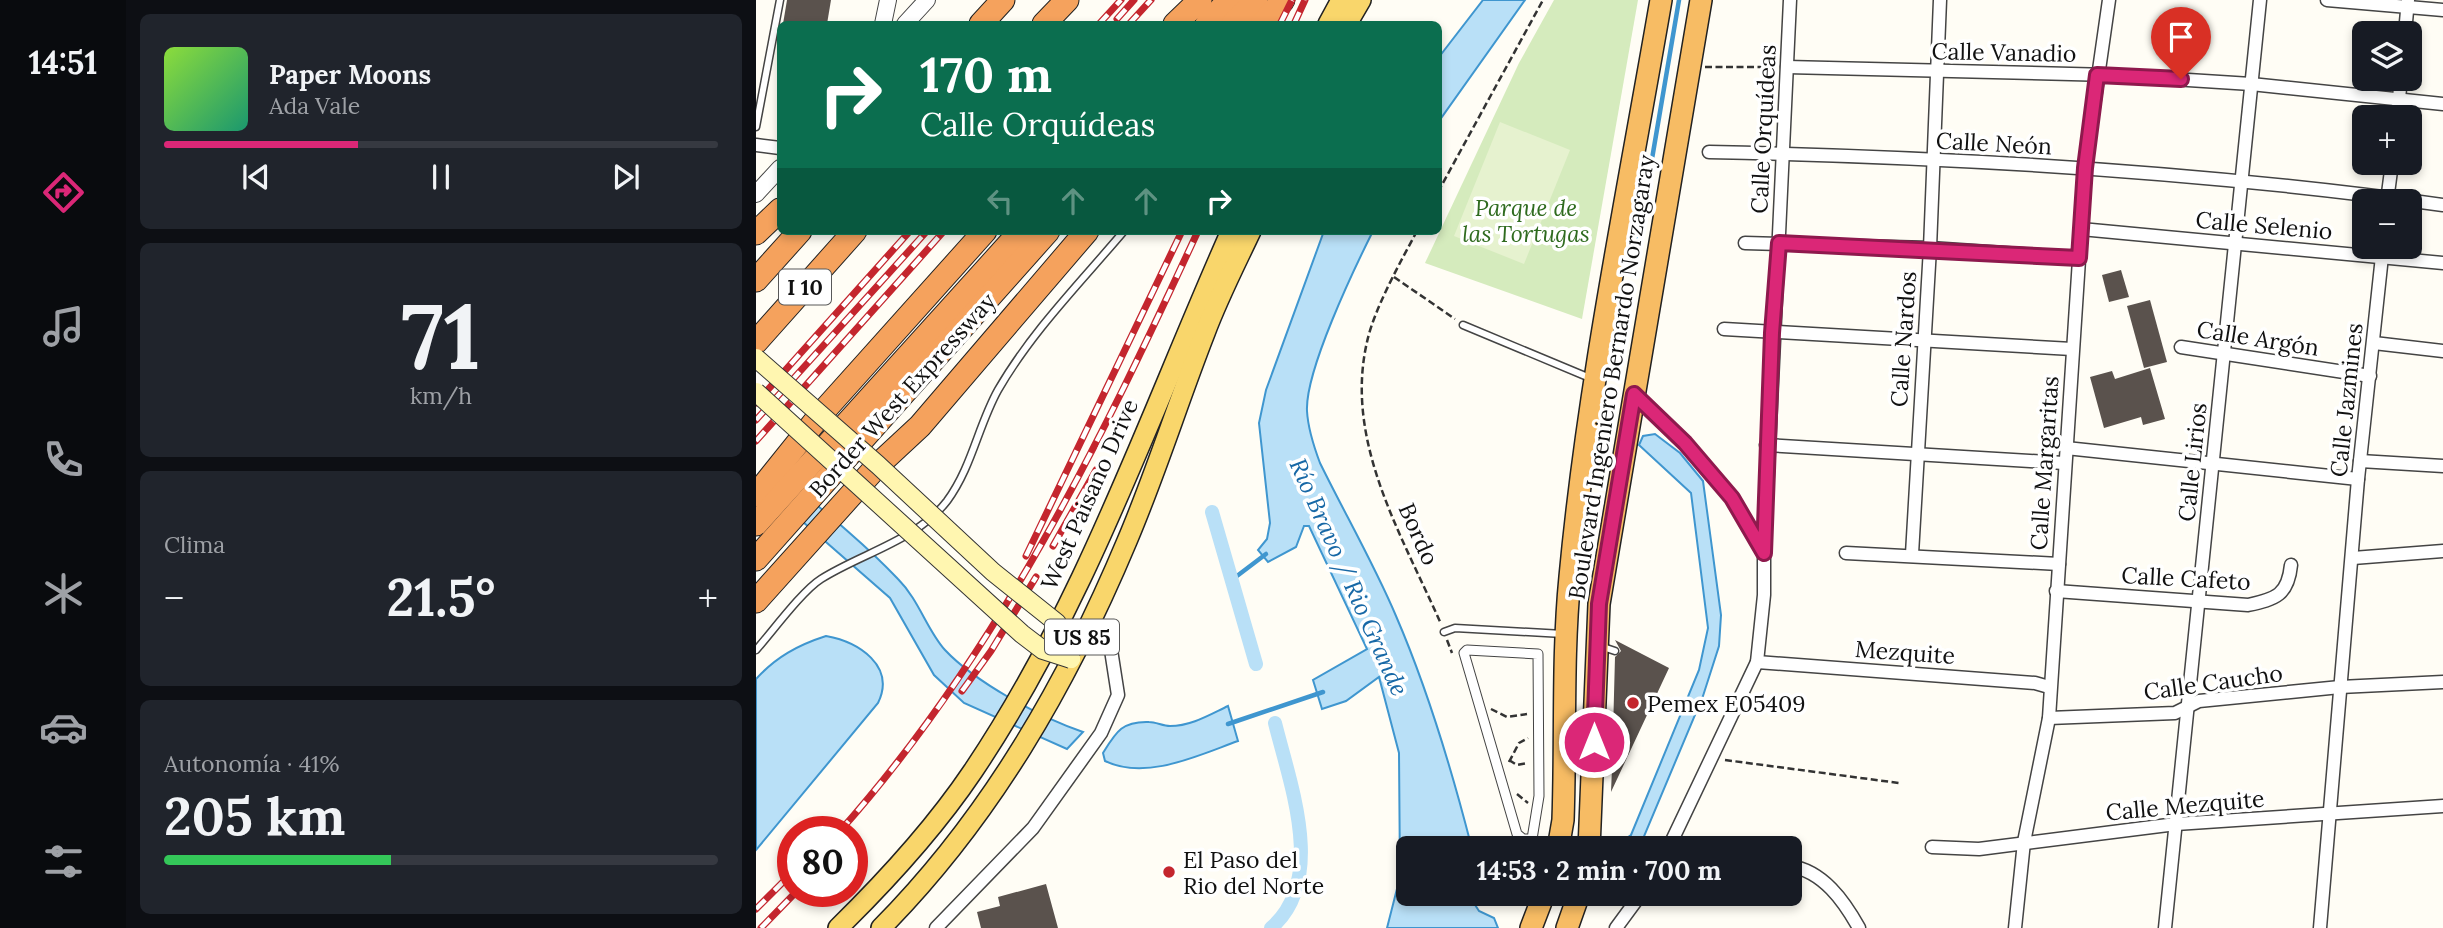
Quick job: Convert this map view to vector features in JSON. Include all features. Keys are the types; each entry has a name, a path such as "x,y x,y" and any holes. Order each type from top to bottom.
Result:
{"highway":[{"path":"984,21 1003,0"},
{"path":"1047,21 1067,0"},
{"path":"1178,21 1200,0"},
{"path":"1210,21 1229,0"},
{"path":"1236,21 1256,0"},
{"path":"1265,21 1283,0"},
{"name":"Boulevard Ingeniero Bernardo Norzagaray","path":"1560,836 1563,820 1565,634 1595,381 1661,0"},
{"name":"Boulevard Ingeniero Bernardo Norzagaray","path":"1591,836 1604,740 1594,703 1605,648 1608,542 1701,0"},
{"path":"756,233 777,213"},
{"name":"I 10","path":"756,280 796,235"},
{"name":"I 10","path":"756,342 851,235"},
{"path":"759,511 804,435 981,235"},
{"name":"Border West Expressway","path":"756,559 781,531 812,480 1018,235"},
{"name":"Border West Expressway","path":"759,511 812,480 1044,235"},
{"path":"756,601 878,465 920,426 1084,235"},
{"path":"1565,701 1594,703"},
{"path":"1531,928 1539,906"},
{"path":"1567,928 1575,906"}],"main road":[{"path":"1330,21 1341,0"},
{"path":"1349,21 1361,0"},
{"name":"West Paisano Drive","path":"881,928 978,817 1024,746 1070,659 1128,539 1230,235"},
{"name":"West Paisano Drive","path":"838,928 876,891 926,834 973,771 1026,685 1118,501 1198,326 1249,235"},
{"path":"756,358 878,465 993,572 1057,623 1070,659"},
{"path":"756,392 1042,650 1070,659"}],"street":[{"path":"884,21 888,0"},
{"path":"908,21 927,0"},
{"name":"Calle Orquídeas","path":"1674,836 1757,662 1764,595 1766,445 1779,243 1790,0"},
{"name":"Calle Nardos","path":"1912,554 1930,248 1940,0"},
{"name":"Calle Margaritas","path":"2015,928 2024,842 2049,718 2085,168 2109,0"},
{"name":"Calle Lirios","path":"2165,928 2260,0"},
{"path":"2327,0 2408,3 2443,10"},
{"path":"2406,21 2408,3"},
{"name":"Calle Vanadio","path":"1787,67 2097,75 2251,84 2443,104"},
{"path":"2399,105 2400,91"},
{"path":"756,145 777,148"},
{"name":"Calle Neón","path":"1709,152 1782,153 2085,168 2240,180 2352,194"},
{"path":"756,194 777,172"},
{"name":"Calle Neón","path":"2422,203 2443,205"},
{"name":"Calle Selenio","path":"2081,229 2234,243 2352,249"},
{"path":"1745,243 1930,248 2079,258"},
{"name":"Calle Jazmines","path":"2353,558 2358,479 2381,259"},
{"name":"Calle Selenio","path":"2422,259 2443,263"},
{"path":"1724,329 2072,349"},
{"path":"2374,343 2443,351"},
{"name":"Calle Argón","path":"2181,347 2370,376"},
{"path":"1634,394 1685,443 1732,498 1764,553"},
{"path":"1766,445 1917,452 2064,463"},
{"path":"2066,448 2358,479"},
{"path":"2360,461 2443,466"},
{"path":"2320,928 2353,558 2443,551"},
{"path":"1846,553 1912,554 2059,565"},
{"name":"Calle Cafeto","path":"2056,591 2248,605 2263,602 2284,590 2289,583 2291,565"},
{"path":"936,928 1033,828 1101,733 1118,695 1111,650"},
{"path":"1466,650 1538,654 1539,796 1532,839 1523,839 1517,834 1464,653 1466,650"},
{"name":"Mezquite","path":"1757,662 2035,683 2049,687"},
{"name":"Calle Caucho","path":"2049,718 2175,713 2199,701 2340,687 2443,682"},
{"name":"Calle Mezquite","path":"1932,847 1979,849 2176,824 2443,806"},
{"path":"1802,869 1835,892 1859,928"},
{"path":"1616,928 1632,906"}],"lane":[{"path":"756,127 780,0"},
{"path":"756,650 818,580 920,527 946,502 969,466 982,422 998,390 1031,339 1121,235"},
{"path":"1464,325 1595,381"},
{"path":"1444,632 1455,628 1565,634"}],"path":[{"path":"1442,185 1543,0"},
{"path":"1688,67 1787,67"},
{"name":"Bordo","path":"1415,235 1367,339 1360,382 1361,414 1378,480 1456,663"},
{"path":"1394,277 1464,325"},
{"path":"1486,702 1490,708 1507,717 1522,716 1536,708"},
{"path":"1508,772 1509,760 1524,740 1536,736"},
{"path":"1524,740 1529,745"},
{"path":"1713,758 1899,783"},
{"path":"1509,760 1522,765 1532,760"},
{"path":"1515,791 1528,803"}],"green space":[{"name":"Parque de las Tortugas","path":"1554,0 1638,0 1582,319 1425,263 1438,235 1442,235 1442,227 1519,63"},
{"path":"1500,122 1570,150 1524,264 1454,236"}],"water":[{"path":"1483,0 1525,0 1442,117 1442,53"},
{"name":"Río Bravo / Rio Grande","path":"1323,235 1371,235 1332,320 1314,371 1308,393 1310,431 1320,463 1378,577 1408,644 1438,729 1469,836 1400,836 1399,753 1379,677 1346,701 1322,709 1313,680 1367,649 1309,526 1304,526 1296,547 1268,562 1258,550 1267,539 1270,523 1259,423 1266,390"},
{"path":"1655,434 1680,453 1703,481 1721,615 1719,646 1703,696 1644,836 1630,836 1699,670 1708,628 1691,493 1639,445 1643,436"},
{"path":"785,479 885,565 912,596 945,650 958,662 1010,698 1083,732 1067,749 964,703 934,675 890,598 771,494"},
{"path":"826,636 862,650 878,667 882,690 878,703 784,816 777,816 777,825 756,850 756,679 771,664 806,643"},
{"path":"1228,706 1238,741 1190,759 1155,767 1121,766 1105,761 1103,753 1116,734 1132,723 1152,722 1170,726 1185,724"},
{"path":"1396,893 1396,906 1476,906 1479,911 1494,918 1498,928 1387,928"}],"building":[{"path":"787,0 831,0 828,21 784,21"},
{"path":"2121,270 2129,297 2109,302 2102,275"},
{"path":"2150,300 2167,362 2144,368 2127,306"},
{"path":"2150,368 2165,419 2143,425 2141,417 2104,428 2090,377 2112,371 2115,379"},
{"name":"Pemex E05409","path":"1615,640 1669,668 1611,792 1613,744 1619,738 1613,732 1615,657 1621,651"},
{"path":"1046,884 1058,928 981,928 977,912 1000,906 998,897"}],"waterway":[{"path":"1636,253 1679,0"},
{"path":"1212,512 1256,664"},
{"path":"1233,579 1266,554"},
{"path":"1228,724 1323,692"},
{"path":"1271,928 1288,908 1297,884 1301,858 1295,802 1275,723"}],"railway":[{"path":"1102,21 1121,0"},
{"path":"1117,19 1134,0"},
{"path":"1132,21 1151,0"},
{"path":"1282,21 1292,0"},
{"path":"1295,21 1305,0"},
{"path":"756,403 906,235"},
{"path":"756,420 923,235"},
{"path":"756,441 940,235"},
{"path":"1026,556 1180,235"},
{"path":"852,816 948,693 1041,544 1123,389 1196,235"},
{"path":"1053,546 1096,470"},
{"path":"962,691 991,651 1036,577"},
{"path":"756,909 777,888"},
{"path":"761,928 781,907"}],"place":[{"name":"Pemex E05409","path":"1633,703"},
{"name":"El Paso del Rio del Norte","path":"1169,872"}],"route":[{"path":"1594,742 1595,644 1599,604 1634,394 1685,443 1732,498 1764,553 1766,445 1779,243 1930,248 2079,258 2085,168 2097,75 2181,79"}]}
